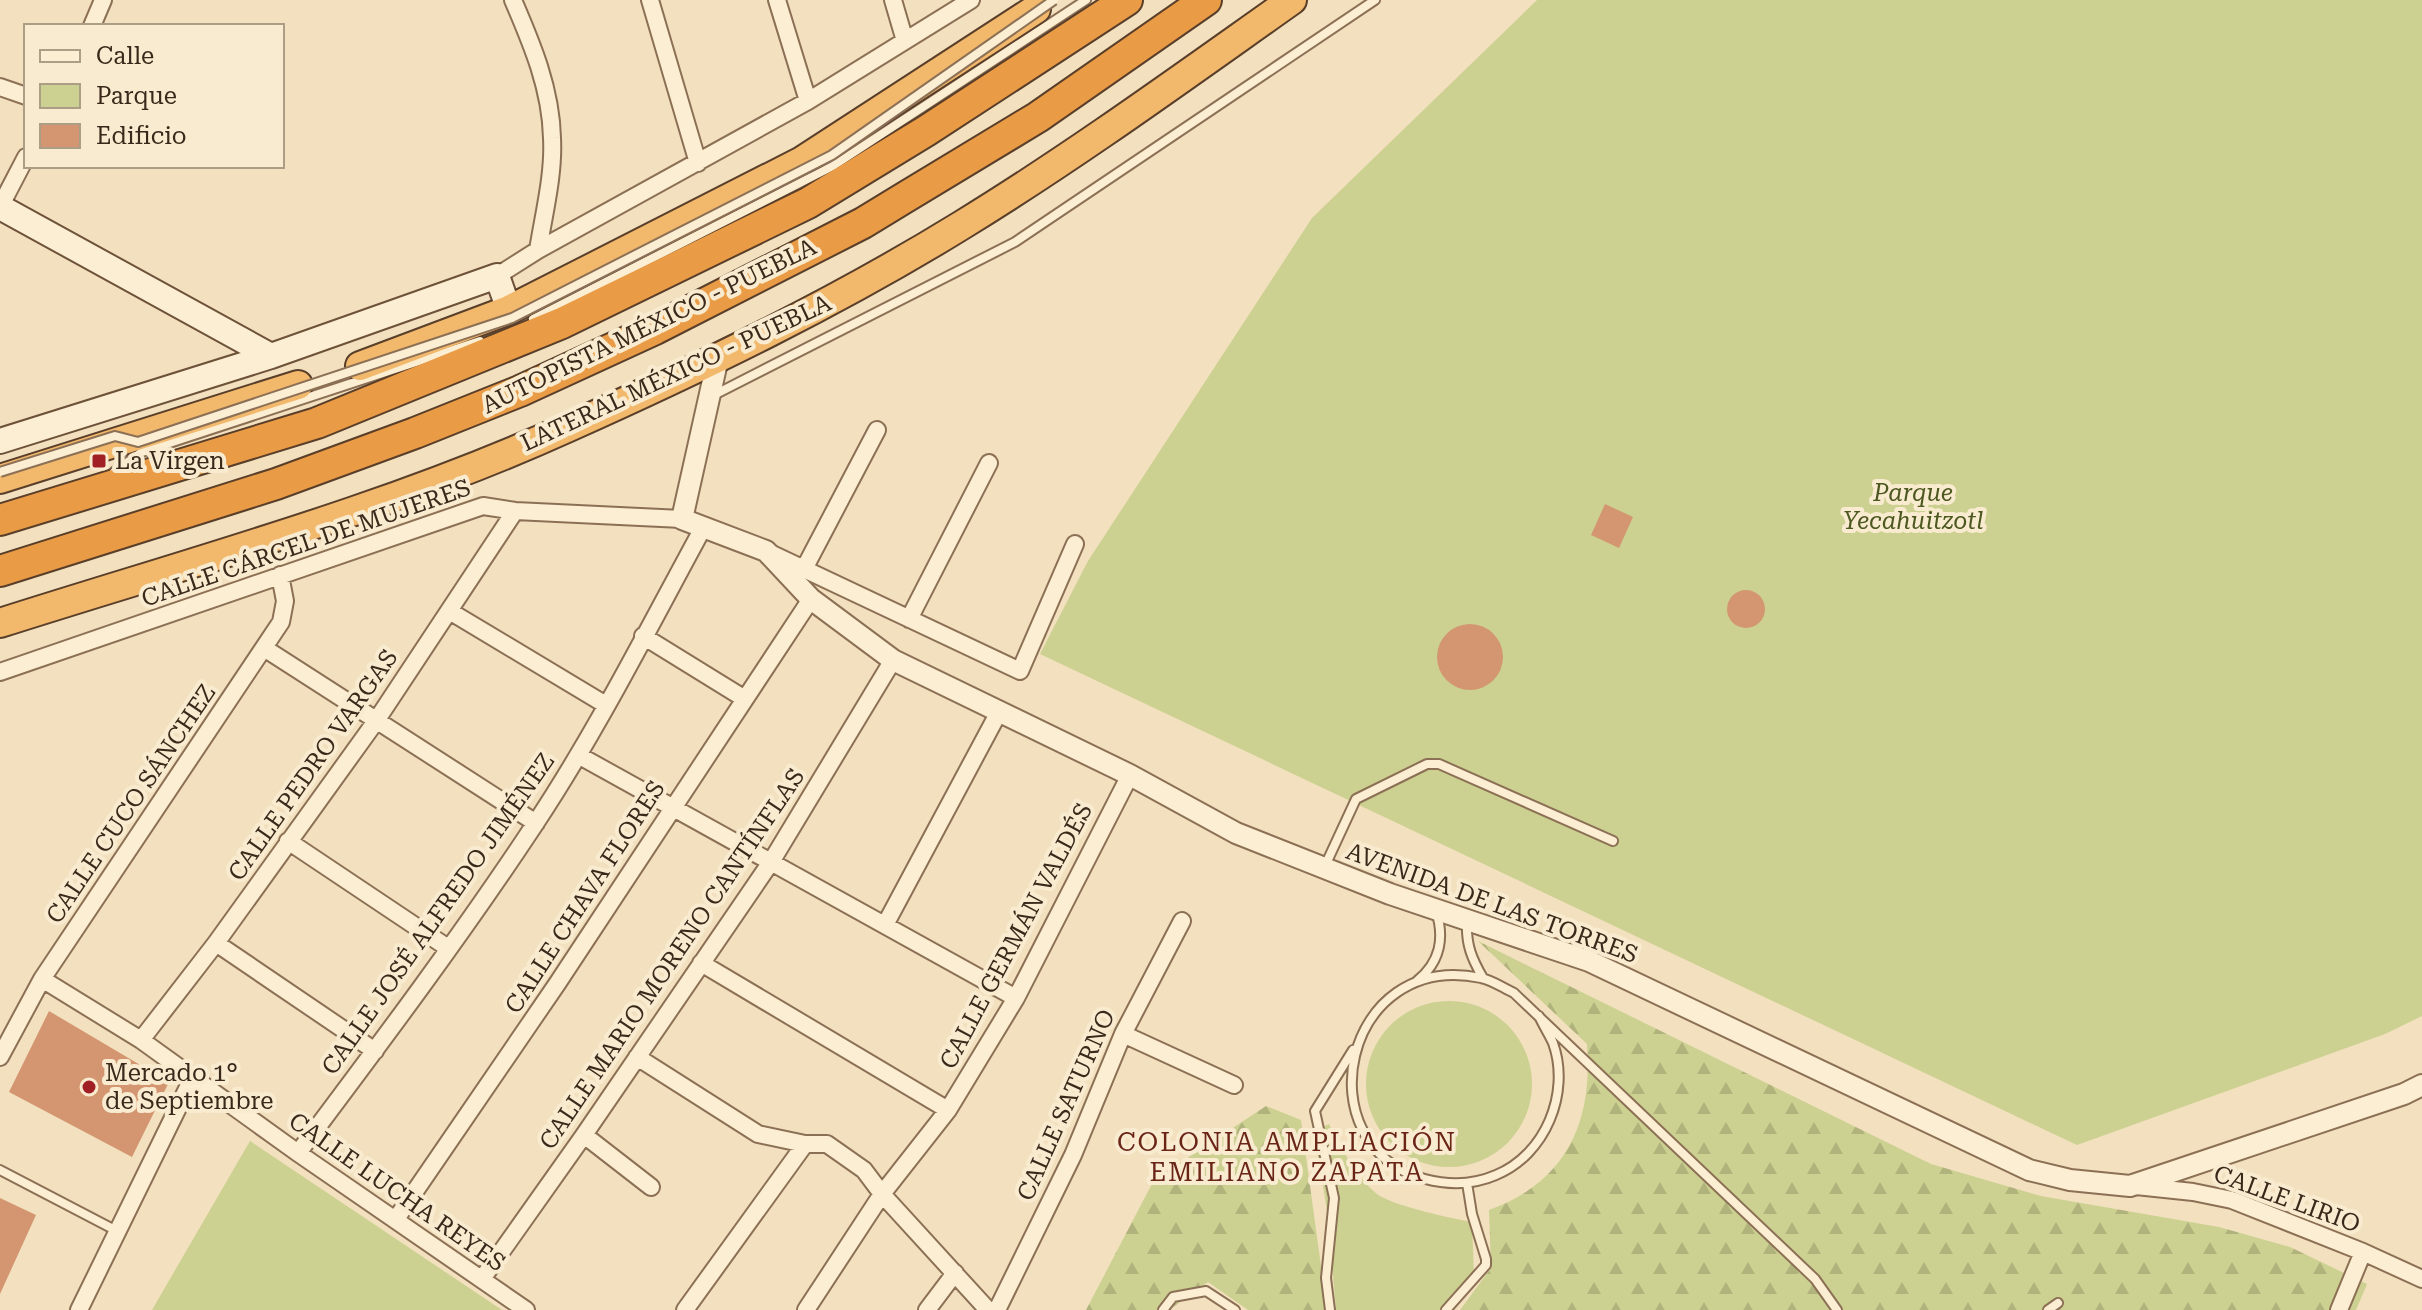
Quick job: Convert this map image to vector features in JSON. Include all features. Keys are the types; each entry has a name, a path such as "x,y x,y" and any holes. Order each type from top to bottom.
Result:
{"highway":[{"path":"0,479 517,317 802,161 1052,0"},
{"name":"AUTOPISTA MÉXICO - PUEBLA","path":"0,520 317,423 562,323 808,203 926,131 1127,0"},
{"name":"AUTOPISTA MÉXICO - PUEBLA","path":"0,571 276,484 415,433 520,391 655,329 863,223 1038,117 1206,0"},
{"name":"LATERAL MÉXICO - PUEBLA","path":"0,623 373,506 567,429 718,358 825,303 960,226 1055,166 1292,0"}],"main road":[{"path":"0,207 271,356"},
{"path":"0,441 271,356 497,276 517,317"}],"street":[{"path":"93,24 103,0"},
{"path":"513,0 539,62 552,137 538,250"},
{"path":"650,0 698,163"},
{"path":"777,0 808,101"},
{"path":"893,0 905,41"},
{"path":"497,276 538,250 808,101 971,0"},
{"path":"0,87 24,95"},
{"path":"0,207 24,161"},
{"path":"682,519 703,424 704,399 718,358"},
{"path":"692,370 704,399"},
{"path":"804,569 877,430"},
{"path":"909,619 989,463"},
{"name":"CALLE CÁRCEL DE MUJERES","path":"0,672 483,506 515,511 682,519"},
{"name":"CALLE PEDRO VARGAS","path":"141,1040 216,943 376,721 515,511"},
{"name":"AVENIDA DE LAS TORRES","path":"682,519 766,551 1020,671 1075,544"},
{"name":"CALLE JOSÉ ALFREDO JIMÉNEZ","path":"298,1153 375,1051 536,823 578,755 703,528"},
{"name":"AVENIDA DE LAS TORRES","path":"766,551 811,599 893,660 1130,775 1236,833 1436,910 1589,961 2029,1170 2070,1180 2130,1186 2416,1094"},
{"name":"CALLE CUCO SÁNCHEZ","path":"0,1057 42,979 281,622 285,601 280,575"},
{"name":"CALLE CHAVA FLORES","path":"396,1219 557,984 811,599"},
{"path":"451,612 606,705"},
{"path":"643,636 745,699"},
{"path":"264,648 536,823"},
{"path":"0,661 53,655"},
{"name":"CALLE MARIO MORENO CANTÍNFLAS","path":"482,1279 771,862 893,660"},
{"path":"885,925 1000,710"},
{"path":"578,755 1016,998"},
{"name":"CALLE GERMÁN VALDÉS","path":"806,1310 882,1194 948,1110 1016,998 1130,775"},
{"path":"288,841 448,948"},
{"name":"CALLE SATURNO","path":"997,1310 1073,1155 1123,1034 1182,921"},
{"path":"216,943 375,1051"},
{"path":"701,963 948,1110"},
{"name":"CALLE LUCHA REYES","path":"42,979 141,1040 526,1310"},
{"path":"1123,1034 1234,1085"},
{"path":"637,1057 758,1134 805,1144 827,1144 864,1170 882,1194 988,1310"},
{"path":"79,1310 193,1077"},
{"path":"584,1135 651,1187"},
{"path":"685,1310 805,1144"},
{"name":"CALLE LIRIO","path":"2130,1186 2193,1192 2232,1200 2422,1279"},
{"path":"2339,1310 2363,1252"},
{"path":"927,1310 955,1273"}],"lane":[{"path":"0,472 115,436 138,442 512,318 832,155 1052,0"},
{"path":"517,317 833,166 1086,0"},
{"path":"704,399 1015,242 1375,0"},
{"path":"104,475 118,470 142,452 497,335"},
{"path":"1324,869 1356,799 1427,764 1439,764 1613,841"},
{"path":"1330,1310 1326,1278 1334,1198 1315,1111 1371,1017 1391,997 1416,982 1437,957 1441,934 1436,910"},
{"path":"1467,919 1466,940 1472,960 1483,978"},
{"path":"1416,982 1449,975 1483,978 1514,993 1815,1279 1837,1310"},
{"path":"1358,1043 1351,1068 1352,1095 1359,1121 1373,1144 1392,1163 1415,1176 1440,1183 1467,1183 1497,1175 1523,1158 1543,1134 1550,1120 1556,1106 1559,1074 1553,1044 1539,1016"},
{"path":"0,1170 118,1231"},
{"path":"1446,1310 1486,1265 1467,1183"},
{"path":"1163,1310 1173,1297 1206,1291 1235,1310"},
{"path":"2048,1310 2058,1303"}],"green space":[{"name":"Parque Yecahuitzotl","path":"1537,0 2422,0 2422,1016 2385,1034 2077,1145 1040,654 1088,561 1312,218"},
{"path":"1478,941 1931,1164 2041,1196 2219,1227 2290,1247 2367,1284 2356,1310 1460,1310 1491,1268 1489,1210 1516,1198 1556,1166 1570,1146 1579,1123 1588,1072 1587,1044"},
{"path":"1449,1001 1481,1007 1508,1025 1526,1052 1532,1084 1526,1116 1508,1143 1481,1161 1449,1167 1417,1161 1390,1143 1372,1116 1366,1084 1372,1052 1390,1025 1417,1007"},
{"path":"1266,1106 1301,1120 1327,1310 1248,1310 1208,1282 1169,1310 1086,1310 1154,1180"},
{"path":"1329,1124 1358,1173 1380,1196 1412,1208 1472,1222 1474,1278 1440,1310 1336,1310 1328,1217 1314,1131"},
{"path":"250,1141 502,1310 152,1310"}],"building":[{"path":"1605,504 1633,517 1619,548 1591,535"},
{"path":"1746,590 1759,596 1765,609 1759,622 1746,628 1733,622 1727,609 1733,596"},
{"path":"1463,624 1477,624 1489,629 1498,638 1503,657 1501,670 1494,681 1477,690 1463,690 1451,685 1442,676 1437,664 1437,650 1442,638 1451,629"},
{"name":"Mercado 1° de Septiembre","path":"49,1011 169,1082 132,1157 9,1092"},
{"path":"0,1198 36,1215 0,1294"}],"place":[{"name":"La Virgen","path":"99,461"},
{"name":"Mercado 1° de Septiembre","path":"89,1087"}],"district":[{"name":"COLONIA AMPLIACIÓN EMILIANO ZAPATA","path":"1287,1157"}]}
